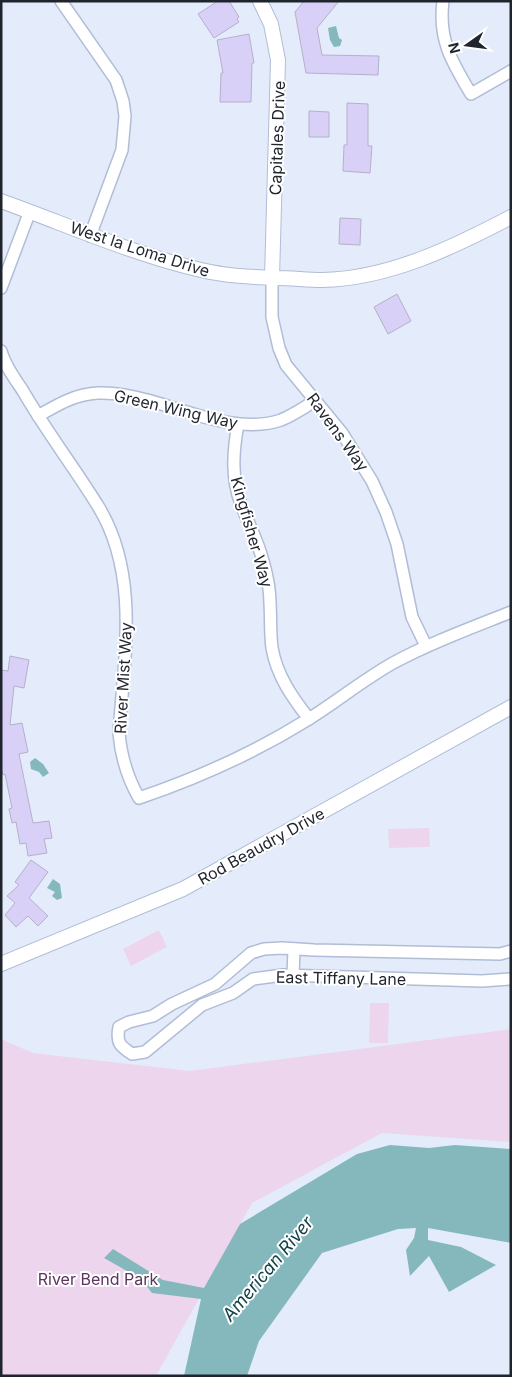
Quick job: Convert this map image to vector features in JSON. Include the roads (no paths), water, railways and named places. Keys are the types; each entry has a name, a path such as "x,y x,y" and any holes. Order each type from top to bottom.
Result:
{"street":[{"path":"61,1 116,80 123,101 125,116 122,150 90,236"},
{"name":"Capitales Drive","path":"260,1 271,24 278,60 272,278"},
{"path":"443,1 442,23 445,43 452,62 471,94 511,71"},
{"name":"West la Loma Drive","path":"1,201 90,236 201,270 228,276 323,280 405,264 444,250 511,217"},
{"path":"1,288 30,211"},
{"name":"Ravens Way","path":"272,278 272,317 279,348 286,365 355,452 379,497 397,544 412,617 426,646"},
{"name":"River Mist Way","path":"1,351 38,416 99,508 116,547 122,569 127,614 119,733 125,767 139,798 238,759 309,719 366,680 426,646 511,612"},
{"name":"Green Wing Way","path":"38,416 62,402 79,396 115,393 238,424 256,425 281,420 314,401"},
{"name":"Kingfisher Way","path":"238,424 234,476 241,504 256,539 268,581 272,648 276,664 290,694 309,719"},
{"name":"Rod Beaudry Drive","path":"1,964 183,889 511,707"},
{"name":"East Tiffany Lane","path":"511,950 500,954 264,949 251,953 215,984 172,1004 153,1016 129,1022 119,1027 118,1037 120,1043 132,1054 145,1052 202,1005 233,992 252,979 270,976 482,981 511,979"},
{"path":"293,976 294,949"}],"water":[{"path":"336,26 339,38 342,40 340,46 334,47 330,40 328,28"},
{"path":"35,758 43,764 49,773 43,777 39,772 31,769 30,762"},
{"path":"53,879 60,884 62,898 57,900 52,896 55,892 47,888"},
{"name":"American River","path":"390,1145 429,1148 455,1145 511,1149 511,1243 428,1228 428,1240 461,1247 496,1265 449,1292 429,1256 410,1276 406,1250 414,1238 416,1228 398,1229 322,1253 259,1341 247,1376 184,1376 201,1299 152,1293 141,1279 104,1258 113,1249 163,1280 204,1288 240,1224 357,1154"}],"park label":[{"name":"River Bend Park","path":"98,1279"}]}
